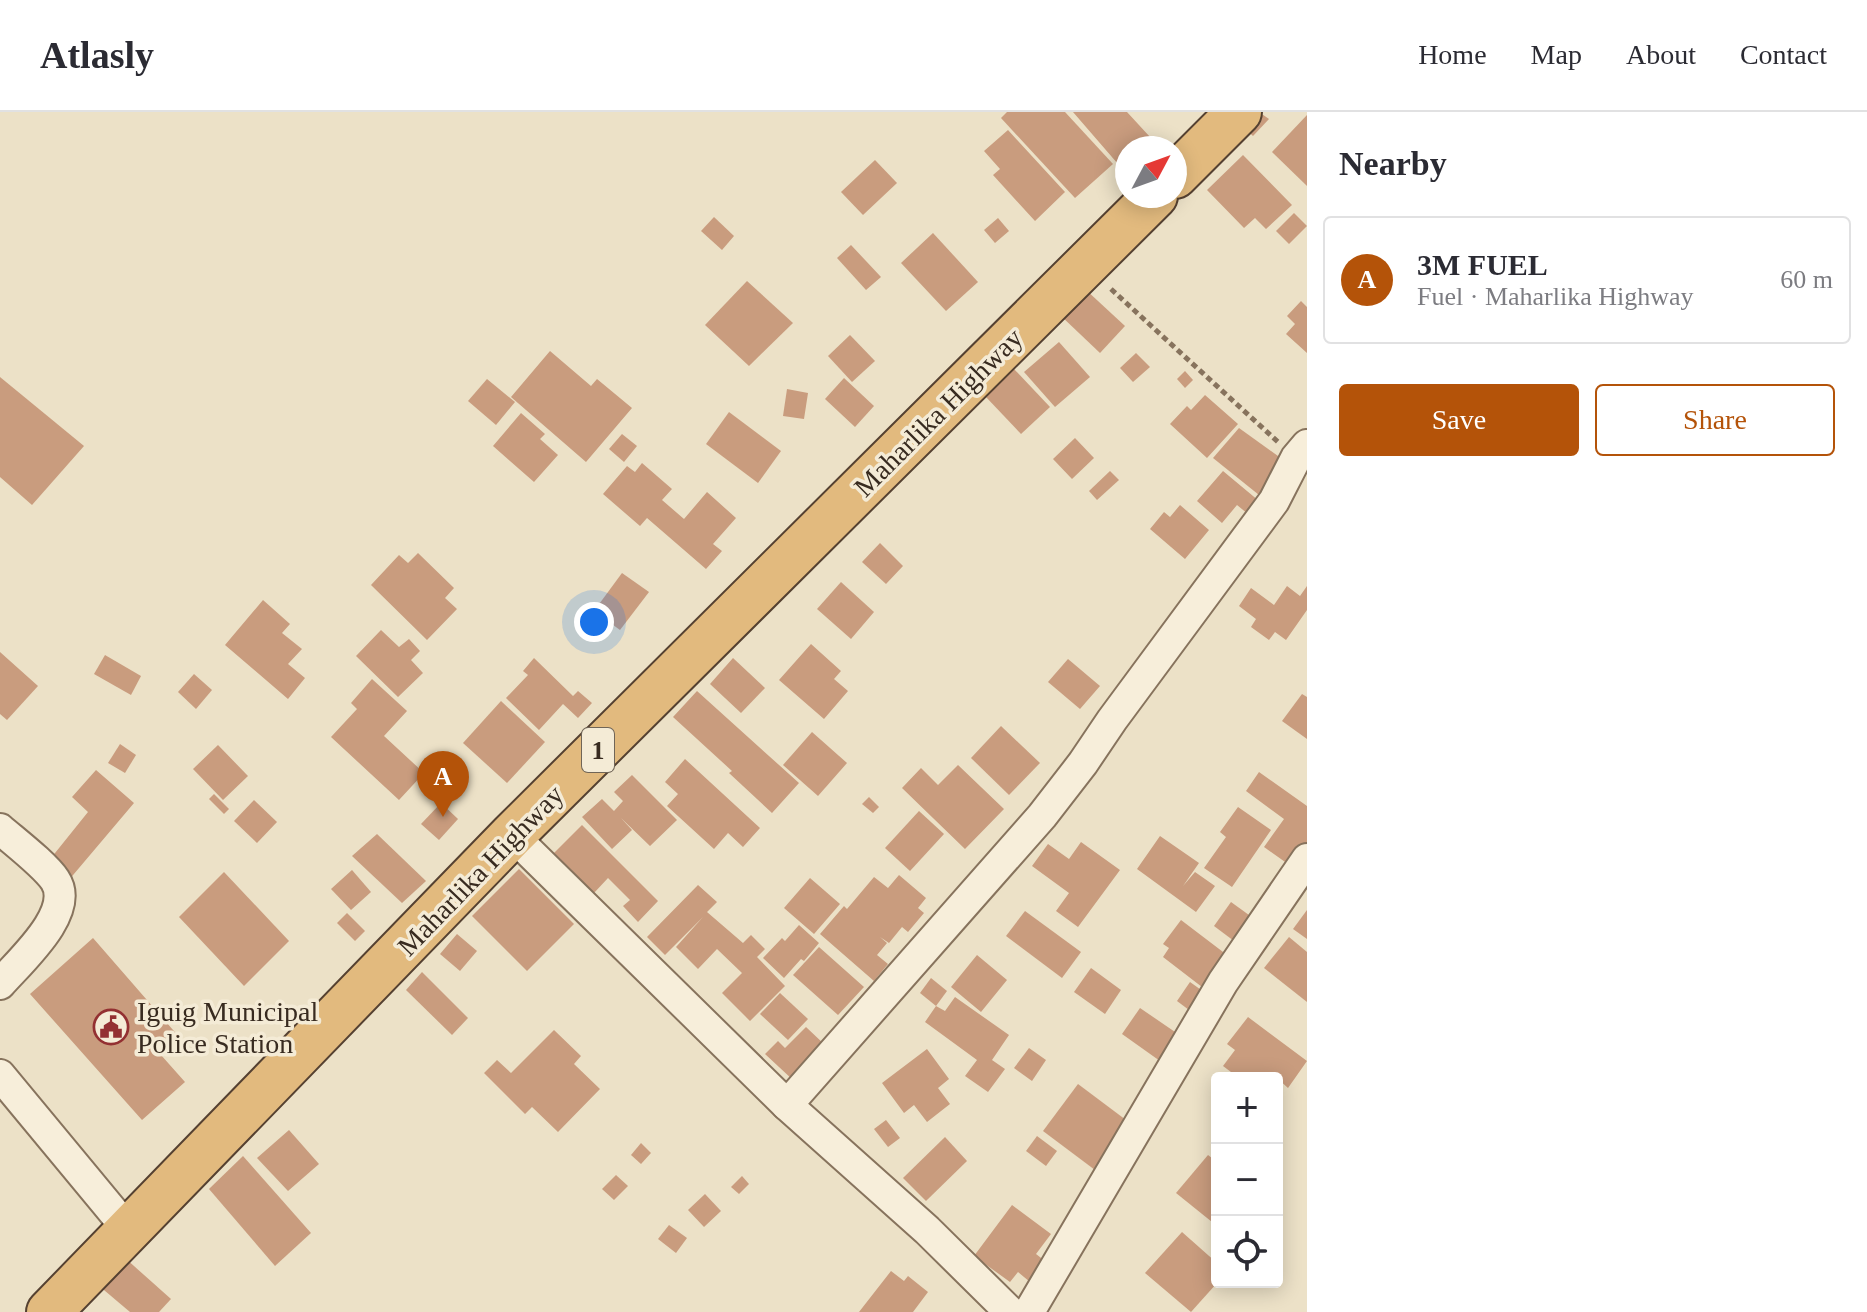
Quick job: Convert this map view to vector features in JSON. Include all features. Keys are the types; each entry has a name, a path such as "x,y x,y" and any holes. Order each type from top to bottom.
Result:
{"highway":[{"path":"1187,164 1239,112"},
{"name":"Maharlika Highway","path":"49,1312 130,1232 512,835 1143,208"}],"street":[{"path":"787,1105 1042,816 1274,501 1302,452"},
{"path":"0,829 55,879 61,895 58,911 50,926 0,984"},
{"path":"512,835 787,1105 927,1230 1010,1312"},
{"path":"1029,1312 1223,982 1307,859"},
{"path":"0,1075 130,1232"}],"path":[{"path":"1086,264 1175,349 1302,452"}],"building":[{"path":"1007,112 1065,112 1113,164 1075,198 1001,118"},
{"path":"1073,112 1127,112 1149,136 1115,136 1115,161"},
{"path":"1259,112 1269,119 1253,136 1244,128"},
{"path":"1307,115 1307,186 1272,152"},
{"path":"1008,130 1065,192 1035,221 993,175 1000,169 984,151"},
{"path":"1243,155 1292,205 1266,229 1255,218 1244,228 1207,190"},
{"path":"875,160 897,183 863,215 841,192"},
{"path":"1294,213 1307,226 1289,244 1276,231"},
{"path":"714,217 734,236 722,250 701,231"},
{"path":"998,218 1009,231 995,243 984,230"},
{"path":"933,233 978,282 946,311 901,263"},
{"path":"851,245 881,277 866,290 837,258"},
{"path":"747,281 793,323 749,366 705,325"},
{"path":"1085,289 1125,326 1100,353 1060,315"},
{"path":"1301,301 1307,307 1307,353 1286,334 1295,324 1287,316"},
{"path":"850,335 875,361 852,382 828,356"},
{"path":"1059,342 1090,377 1055,407 1024,372"},
{"path":"550,351 591,386 597,379 632,408 586,462 511,397"},
{"path":"1136,353 1150,367 1133,382 1120,368"},
{"path":"1014,369 1050,407 1021,434 985,396"},
{"path":"1185,371 1193,380 1185,388 1177,379"},
{"path":"0,377 84,446 32,505 0,477"},
{"path":"844,378 874,406 855,427 825,399"},
{"path":"487,379 515,402 496,425 468,401"},
{"path":"787,389 808,393 804,419 783,416"},
{"path":"1205,395 1238,424 1207,458 1170,424 1187,406 1191,410"},
{"path":"729,412 781,451 758,483 706,444"},
{"path":"521,413 545,434 540,439 558,455 534,482 493,446"},
{"path":"1239,428 1292,466 1264,499 1213,458"},
{"path":"622,434 637,446 624,462 609,449"},
{"path":"1075,438 1094,458 1072,479 1053,459"},
{"path":"642,463 672,489 662,500 684,519 707,492 736,518 713,544 722,551 706,569 647,518 640,526 603,494 627,466 635,472"},
{"path":"1110,471 1119,480 1097,500 1089,491"},
{"path":"1223,471 1259,501 1248,514 1237,505 1222,523 1197,501"},
{"path":"1180,505 1209,530 1185,559 1150,529 1164,512 1170,517"},
{"path":"880,543 903,566 886,584 862,562"},
{"path":"418,553 454,588 445,598 457,609 427,640 371,585 399,555 408,563"},
{"path":"622,573 649,592 620,630 594,611"},
{"path":"841,582 874,612 851,639 817,609"},
{"path":"1287,586 1300,596 1307,586 1307,610 1286,640 1275,632 1269,640 1251,627 1256,619 1239,606 1251,588 1274,605"},
{"path":"263,600 290,624 282,633 302,649 288,664 305,678 288,699 225,645"},
{"path":"381,630 399,647 409,639 420,651 411,660 423,673 398,697 356,656"},
{"path":"811,644 841,671 834,679 848,691 824,719 779,680"},
{"path":"0,652 38,686 7,720 0,714"},
{"path":"105,655 141,676 131,695 94,674"},
{"path":"534,658 573,696 578,691 592,703 578,718 563,704 539,730 506,698 528,675 523,671"},
{"path":"733,658 765,688 741,713 710,684"},
{"path":"1068,659 1100,686 1080,709 1048,682"},
{"path":"194,674 212,690 196,709 178,692"},
{"path":"372,679 407,711 384,736 424,773 399,800 331,737 357,709 351,703"},
{"path":"697,691 799,783 772,813 673,717"},
{"path":"1302,694 1307,697 1307,739 1282,721"},
{"path":"501,701 545,742 507,783 463,743"},
{"path":"1001,726 1040,763 1009,795 971,758"},
{"path":"812,732 847,763 818,796 783,765"},
{"path":"120,744 136,755 125,773 108,763"},
{"path":"218,745 248,776 223,800 193,769"},
{"path":"685,759 760,828 743,847 728,833 714,849 667,806 678,794 665,782"},
{"path":"958,765 1004,809 965,849 902,788 921,768 938,785"},
{"path":"96,770 134,803 68,881 47,863 88,812 72,797"},
{"path":"1259,772 1307,806 1307,853 1295,869 1264,847 1284,819 1246,791"},
{"path":"632,775 677,820 650,846 621,818 632,830 612,849 582,817 602,799 614,811 623,801 614,792"},
{"path":"214,794 229,809 224,814 209,799"},
{"path":"869,797 879,807 873,813 862,804"},
{"path":"254,800 277,822 257,843 234,821"},
{"path":"441,803 458,819 439,840 421,824"},
{"path":"1238,807 1271,830 1232,887 1204,868 1226,837 1220,832"},
{"path":"919,811 944,834 910,871 885,848"},
{"path":"582,825 658,901 638,922 623,906 630,900 608,878 594,893 554,853"},
{"path":"377,834 426,881 402,903 352,856"},
{"path":"1160,836 1199,863 1183,886 1195,872 1215,886 1196,912 1137,869"},
{"path":"1081,842 1120,870 1078,927 1056,911 1069,893 1032,866 1048,844 1069,859"},
{"path":"519,869 574,924 527,971 472,916"},
{"path":"352,870 371,892 351,910 331,889"},
{"path":"224,872 289,941 244,986 179,917"},
{"path":"899,875 926,898 918,908 924,913 908,932 902,927 889,943 880,937 887,943 877,955 888,964 874,981 820,934 844,906 847,909 874,877 888,888"},
{"path":"810,878 840,904 814,934 784,908"},
{"path":"698,885 717,902 707,912 743,943 751,935 765,949 757,957 785,986 750,1021 722,993 742,973 717,949 698,969 676,947 703,917 665,955 647,937"},
{"path":"1231,902 1260,923 1242,947 1214,926"},
{"path":"1307,910 1307,939 1293,929"},
{"path":"1025,911 1081,952 1062,978 1006,936"},
{"path":"347,913 365,931 355,941 337,923"},
{"path":"1181,920 1227,955 1202,987 1163,957 1169,948 1163,944"},
{"path":"799,925 819,943 784,978 763,958"},
{"path":"457,934 477,951 460,971 440,954"},
{"path":"1289,937 1307,952 1307,1002 1264,968"},
{"path":"93,938 180,1038 161,1055 185,1082 142,1120 30,994"},
{"path":"819,947 864,987 838,1015 793,975"},
{"path":"977,955 1007,980 981,1012 951,987"},
{"path":"1091,968 1121,990 1105,1014 1074,992"},
{"path":"422,972 468,1018 452,1035 406,990"},
{"path":"931,978 947,991 936,1006 920,993"},
{"path":"1190,982 1211,997 1197,1016 1177,1001"},
{"path":"780,993 808,1019 788,1040 760,1014"},
{"path":"955,997 1009,1035 992,1060 1005,1069 988,1092 965,1076 977,1060 925,1022 936,1006 945,1011"},
{"path":"1140,1008 1178,1034 1160,1061 1122,1034"},
{"path":"1248,1017 1307,1061 1288,1088 1283,1083 1283,1072 1231,1072 1223,1066 1235,1050 1227,1044"},
{"path":"806,1027 825,1045 793,1080 765,1054 778,1041 785,1048"},
{"path":"554,1030 581,1056 574,1064 600,1089 558,1132 532,1107 525,1114 484,1073 497,1060 511,1073"},
{"path":"1029,1048 1046,1060 1032,1081 1014,1068"},
{"path":"927,1049 949,1079 938,1088 950,1104 927,1122 914,1105 904,1113 882,1083"},
{"path":"1078,1084 1130,1123 1095,1170 1043,1131"},
{"path":"886,1120 900,1138 888,1147 874,1129"},
{"path":"289,1130 319,1164 288,1191 257,1158"},
{"path":"1037,1136 1057,1151 1046,1166 1026,1151"},
{"path":"945,1137 967,1161 926,1201 903,1178"},
{"path":"641,1143 651,1153 641,1164 631,1155"},
{"path":"1208,1155 1211,1157 1211,1221 1176,1193"},
{"path":"243,1156 311,1233 275,1266 209,1189"},
{"path":"616,1175 628,1186 614,1200 602,1189"},
{"path":"742,1176 749,1184 739,1194 731,1187"},
{"path":"705,1194 721,1211 704,1227 688,1210"},
{"path":"1012,1205 1051,1234 1036,1254 1045,1261 1030,1282 1018,1272 1010,1282 974,1256"},
{"path":"669,1225 687,1238 676,1253 658,1239"},
{"path":"1182,1232 1211,1258 1213,1288 1191,1312 1145,1273"},
{"path":"125,1258 171,1299 159,1312 130,1312 98,1285"},
{"path":"891,1271 904,1281 908,1276 928,1292 913,1312 859,1312"}],"place":[{"name":"3M FUEL","path":"443,817"},
{"name":"Iguig Municipal Police Station","path":"111,1027"}]}
